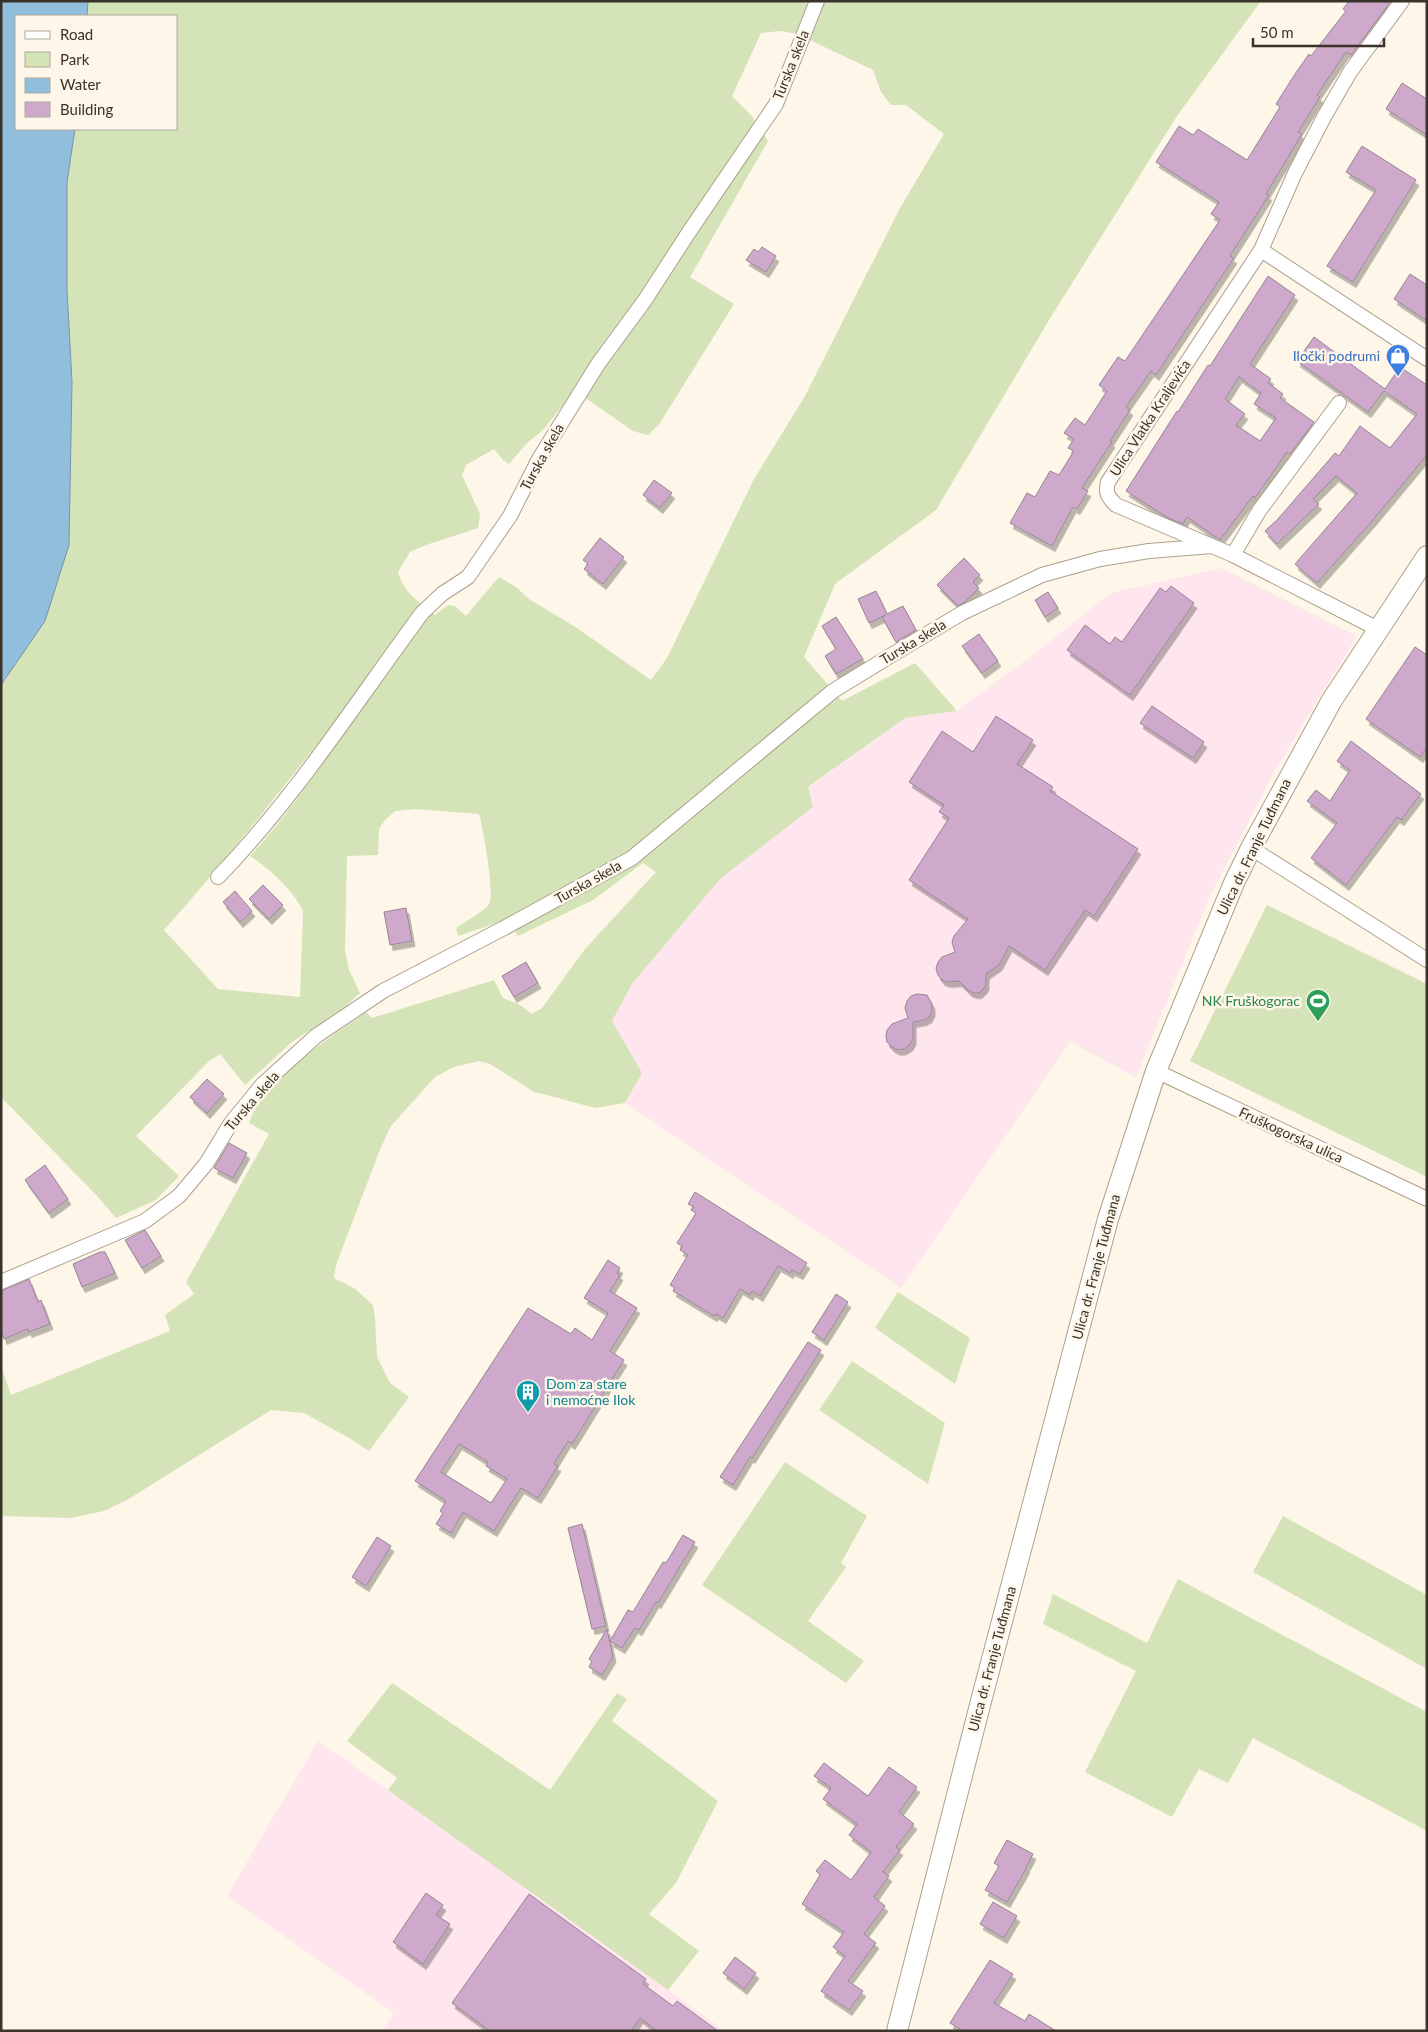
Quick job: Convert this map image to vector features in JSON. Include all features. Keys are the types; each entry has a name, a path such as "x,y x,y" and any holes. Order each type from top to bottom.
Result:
{"main road":[{"name":"Ulica dr. Franje Tuđmana","path":"897,2031 981,1701 1108,1219 1156,1071 1234,883 1251,848 1332,700 1427,556"}],"street":[{"name":"Turska skela","path":"218,877 244,850 304,775 422,613 442,594 468,577 485,554 510,516 539,458 598,364 645,300 776,104 817,1"},
{"name":"Ulica Vlatka Kraljevića","path":"1378,629 1233,555 1116,505 1106,492 1108,482 1261,250 1295,173 1350,72 1402,1"},
{"path":"1261,250 1427,359"},
{"path":"1233,555 1259,511 1339,403"},
{"name":"Turska skela","path":"1,1282 145,1221 179,1196 206,1164 231,1123 262,1085 316,1036 383,990 504,928 632,858 833,691 890,656 962,613 1042,575 1100,559 1149,551 1212,546"},
{"path":"1251,848 1427,960"},
{"name":"Fruškogorska ulica","path":"1156,1071 1427,1199"}],"shaded area":[{"path":"1222,568 1357,636 1273,774 1210,896 1136,1077 1070,1042 901,1288 625,1103 642,1073 611,1021 632,984 720,879 813,807 808,788 905,718 957,711 1033,655 1111,593"},
{"path":"318,1741 515,1879 725,2031 382,2031 394,2013 227,1896"}],"green space":[{"path":"88,1 1261,1 1177,116 1049,320 936,510 835,584 804,657 842,701 915,663 957,711 905,718 808,787 813,807 720,879 632,984 612,1021 642,1073 625,1103 595,1108 534,1092 490,1064 479,1061 454,1067 435,1077 391,1126 381,1147 336,1265 334,1278 354,1288 373,1305 377,1357 390,1383 409,1397 369,1451 304,1413 271,1410 127,1500 104,1511 71,1518 1,1516 1,1366 11,1395 170,1331 165,1315 194,1294 186,1282 269,1134 249,1123 257,1106 268,1090 282,1075 316,1047 366,1012 372,1018 494,980 503,998 520,1005 532,1014 542,1008 585,949 656,872 643,863 593,900 518,936 508,919 458,936 456,928 480,913 490,902 489,873 479,814 415,809 395,811 379,829 378,855 347,856 345,950 349,970 360,993 345,1007 292,1042 245,1085 220,1054 209,1061 136,1136 179,1176 156,1200 116,1218 1,1097 1,685 7,678 69,545 72,382 67,289 67,182 75,130 178,130 178,15 87,15","holes":["780,31 797,34 873,70 881,92 891,105 906,105 944,134 900,208 805,396 754,479 667,658 651,680 577,628 529,599 516,587 499,577 466,616 455,606 448,605 435,615 408,591 398,572 410,552 478,528 480,514 462,475 466,465 494,449 509,464 526,444 543,430 567,400 576,394 584,397 633,431 648,435 660,423 734,304 690,277 768,141 752,116 732,96 761,33","408,627 315,774 273,830 250,856 280,880 294,896 303,911 300,997 218,989 164,930 258,819"]},
{"name":"NK Fruškogorac","path":"1267,905 1427,984 1427,1177 1190,1061"},
{"path":"898,1292 970,1338 955,1384 875,1328"},
{"path":"852,1361 945,1423 928,1484 819,1410"},
{"path":"785,1462 867,1516 841,1563 846,1567 808,1621 864,1661 846,1683 702,1585"},
{"path":"1283,1516 1427,1595 1427,1669 1253,1572"},
{"path":"1178,1579 1427,1712 1427,1831 1253,1738 1228,1783 1199,1769 1172,1817 1085,1772 1136,1671 1043,1624 1053,1594 1147,1643"},
{"path":"392,1683 550,1790 617,1693 627,1699 612,1721 718,1801 676,1883 649,1914 699,1951 668,1990 388,1790 397,1778 347,1741"}],"water":[{"path":"1,1 88,1 87,15 15,15 15,130 75,130 67,182 67,289 72,382 69,545 45,621 1,685"}],"building":[{"path":"1349,1 1391,1 1351,55 1346,52 1317,95 1320,97 1298,132 1302,134 1266,194 1269,195 1230,256 1234,258 1156,375 1151,371 1126,407 1130,410 1082,488 1088,491 1077,509 1073,507 1052,546 1010,523 1027,493 1035,497 1050,471 1059,475 1074,451 1068,448 1074,439 1064,433 1075,418 1085,425 1107,391 1099,385 1118,357 1125,361 1220,220 1211,214 1219,202 1156,162 1179,126 1193,135 1198,129 1247,160 1280,107 1276,104 1295,74 1309,54 1311,56 1346,11 1343,9"},
{"path":"1402,83 1427,99 1427,135 1386,109"},
{"path":"1362,146 1416,180 1353,282 1327,266 1376,190 1346,172"},
{"path":"762,247 776,256 766,272 746,260 754,249 758,252"},
{"path":"1410,274 1427,285 1427,321 1394,299"},
{"path":"1268,276 1295,295 1250,364 1271,379 1268,383 1283,394 1280,398 1314,422 1290,454 1287,452 1255,498 1253,496 1220,540 1187,517 1183,524 1168,518 1126,491 1177,411 1208,365 1210,366","holes":["1239,377 1261,393 1254,404 1276,418 1260,441 1236,425 1245,414 1225,399"]},
{"path":"1314,337 1385,389 1400,367 1427,385 1427,455 1317,583 1295,564 1357,493 1336,476 1313,499 1319,504 1277,544 1265,531 1278,519 1335,453 1339,456 1360,426 1390,448 1417,414 1384,391 1368,412 1297,361"},
{"path":"654,480 672,493 660,508 643,495"},
{"path":"600,538 624,557 603,584 584,569 588,564 583,560"},
{"path":"964,558 980,575 973,582 979,588 965,602 958,606 937,585"},
{"path":"1171,586 1194,603 1130,695 1067,650 1085,625 1110,644 1115,637 1122,642 1160,588 1166,592"},
{"path":"876,591 887,614 903,606 916,630 896,642 882,617 886,615 869,623 858,599"},
{"path":"1048,592 1058,608 1045,617 1035,600"},
{"path":"836,617 863,659 836,674 825,656 836,649 822,626"},
{"path":"979,634 998,661 982,673 962,646"},
{"path":"1415,647 1427,655 1427,747 1420,757 1366,719"},
{"path":"1152,706 1204,742 1193,758 1140,723"},
{"path":"996,716 1033,740 1017,764 1053,787 1050,791 1138,849 1094,916 1085,910 1045,970 1009,946 999,965 986,974 986,985 979,993 974,993 969,991 959,981 948,982 942,980 938,975 936,968 938,962 942,957 955,952 952,942 954,936 968,919 909,880 949,818 939,812 944,805 909,782 942,731 973,752"},
{"path":"1351,741 1421,794 1401,820 1397,817 1346,885 1311,858 1337,823 1307,801 1316,790 1330,801 1350,770 1337,761"},
{"path":"263,885 283,905 269,919 249,899"},
{"path":"235,891 252,911 240,922 223,902"},
{"path":"406,908 412,941 390,945 384,912"},
{"path":"526,962 538,983 514,997 502,976"},
{"path":"917,994 927,995 932,1004 932,1011 929,1017 924,1020 913,1022 913,1039 910,1045 898,1050 887,1042 887,1030 892,1024 908,1018 905,1008 907,1001 911,996"},
{"path":"207,1079 224,1094 207,1113 190,1097"},
{"path":"229,1143 247,1153 233,1178 214,1168"},
{"path":"45,1165 68,1199 49,1213 25,1180"},
{"path":"695,1192 807,1263 800,1274 792,1270 790,1273 778,1266 760,1296 752,1291 750,1295 740,1289 723,1318 716,1314 714,1316 673,1291 675,1288 670,1285 688,1255 680,1250 682,1246 677,1243 696,1213 691,1210 694,1207 688,1204"},
{"path":"145,1230 161,1256 142,1268 125,1240"},
{"path":"100,1252 105,1252 115,1273 82,1287 73,1264"},
{"name":"Dom za stare i nemoćne Ilok","path":"608,1260 620,1268 617,1273 620,1275 610,1291 637,1308 610,1351 624,1360 572,1444 568,1441 554,1464 558,1466 538,1498 521,1488 494,1531 463,1512 451,1533 436,1524 443,1513 440,1511 446,1501 415,1481 528,1308 571,1334 575,1328 592,1340 608,1313 584,1298","holes":["459,1444 488,1462 486,1466 507,1479 491,1503 441,1472"]},
{"path":"29,1279 38,1302 41,1300 50,1324 29,1332 28,1329 4,1339 1,1330 1,1291"},
{"path":"836,1294 848,1302 824,1340 812,1332"},
{"path":"808,1342 821,1350 733,1485 720,1477"},
{"path":"582,1524 606,1626 592,1629 568,1528"},
{"path":"683,1535 695,1542 658,1603 656,1602 639,1630 635,1628 622,1648 610,1641 628,1610 633,1612 663,1562 666,1563"},
{"path":"377,1537 391,1546 366,1586 352,1577"},
{"path":"607,1629 613,1657 602,1675 589,1667 592,1661 589,1659"},
{"path":"824,1763 868,1796 889,1767 917,1787 899,1812 914,1824 896,1847 900,1850 883,1872 889,1876 874,1897 885,1906 864,1934 876,1943 848,1981 863,1991 849,2010 821,1991 845,1956 833,1947 844,1932 802,1904 820,1875 816,1871 825,1860 851,1880 871,1852 849,1835 857,1824 823,1799 831,1788 814,1776"},
{"path":"1007,1840 1033,1854 1007,1902 985,1890 999,1866 994,1863"},
{"path":"426,1893 443,1905 436,1915 450,1924 423,1964 393,1942"},
{"path":"529,1894 646,1979 643,1984 673,2006 677,2001 718,2031 657,2031 640,2018 631,2031 490,2031 452,2003"},
{"path":"993,1902 1017,1916 1004,1938 980,1924"},
{"path":"735,1957 756,1973 744,1989 723,1973"},
{"path":"990,1960 1013,1974 994,2003 1025,2021 1029,2014 1056,2031 963,2031 950,2023"}],"place":[{"name":"Iločki podrumi","path":"1398,377"},
{"name":"NK Fruškogorac","path":"1318,1022"},
{"name":"Dom za stare i nemoćne Ilok","path":"528,1413"}]}
